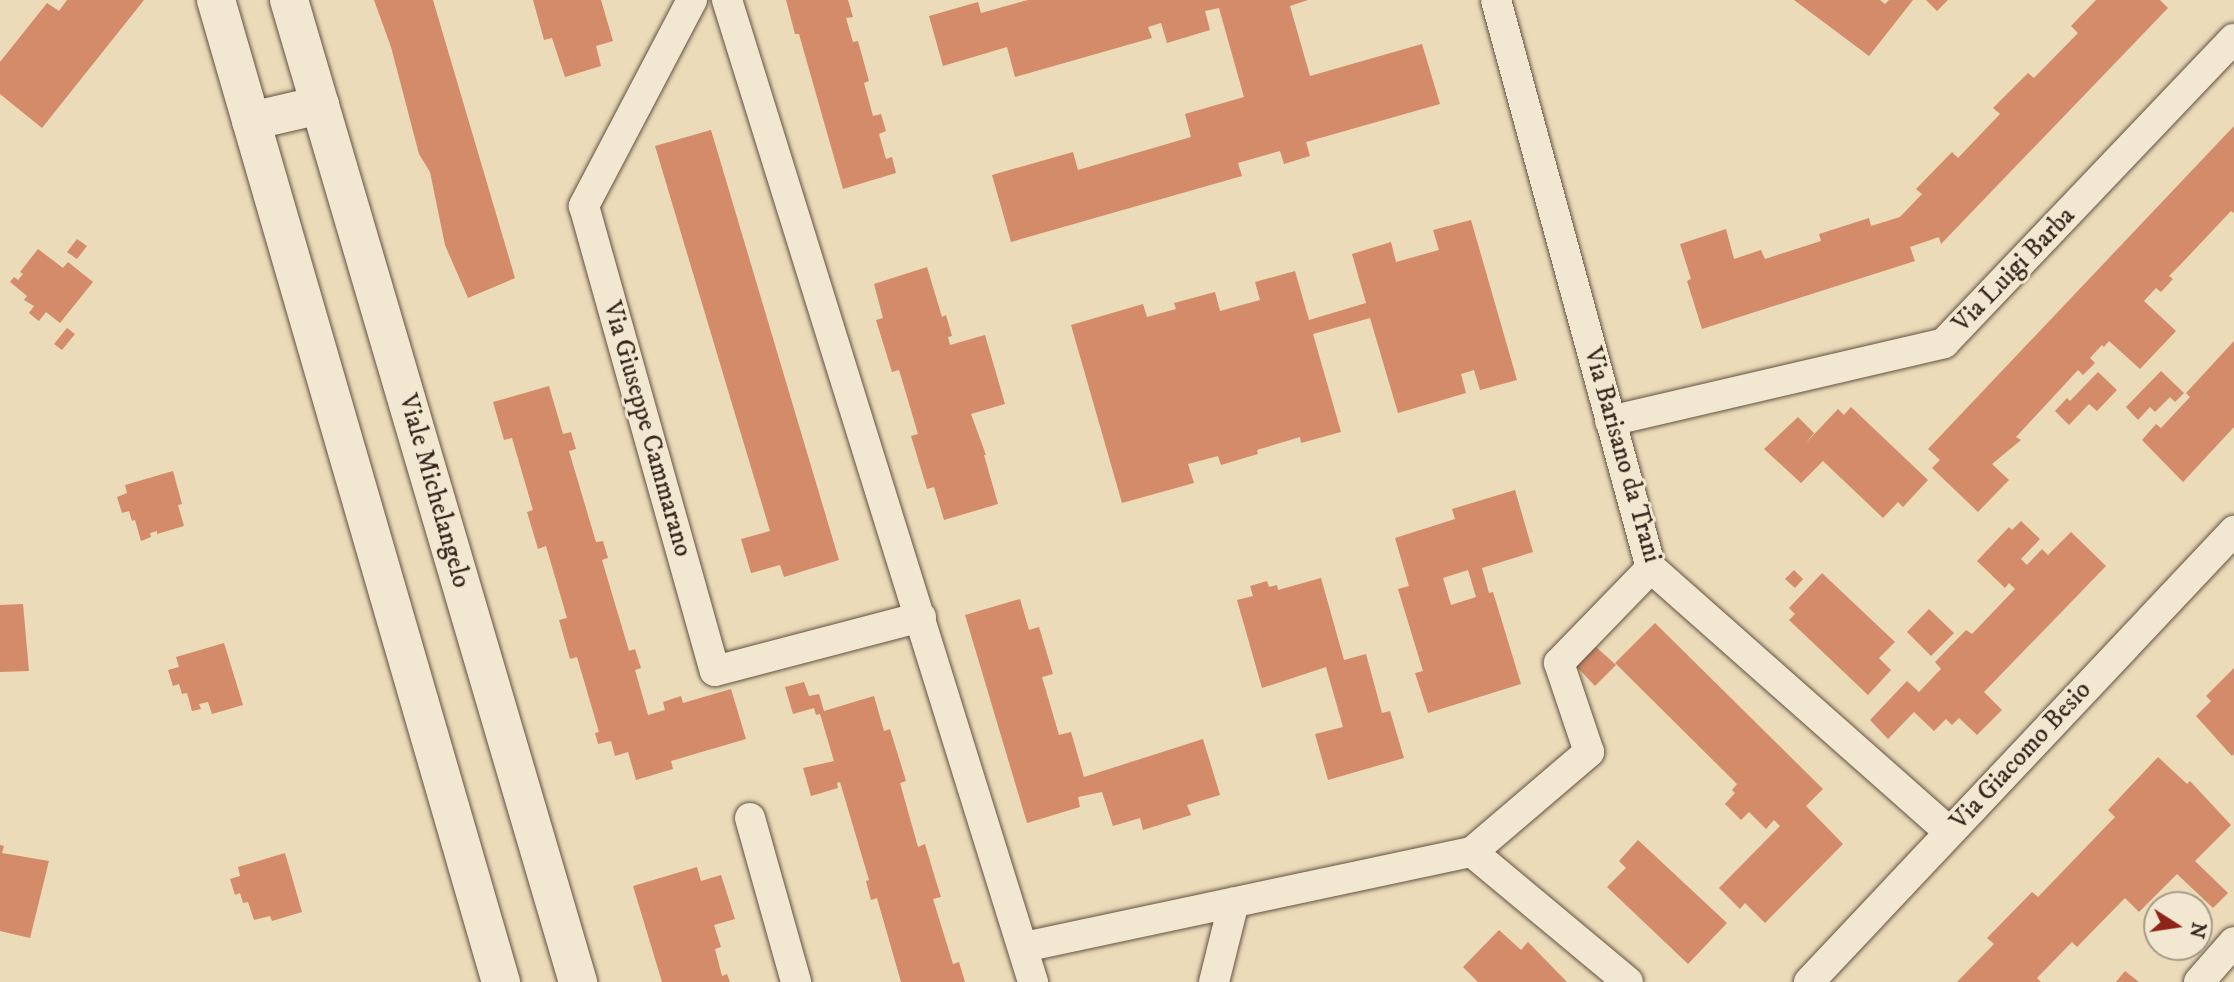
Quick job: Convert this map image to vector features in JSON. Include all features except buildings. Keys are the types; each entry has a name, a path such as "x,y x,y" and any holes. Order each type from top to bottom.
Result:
{"street":[{"path":"216,0 501,982"},
{"name":"Viale Michelangelo","path":"289,0 578,982"},
{"name":"Via Giuseppe Cammarano","path":"692,0 584,206 715,671 921,617"},
{"path":"727,0 1033,982"},
{"name":"Via Barisano da Trani","path":"1496,0 1651,568 1949,832"},
{"name":"Via Luigi Barba","path":"1610,421 1944,343 2234,39"},
{"path":"251,121 320,105"},
{"name":"Via Giacomo Besio","path":"1809,982 2234,531"},
{"path":"1024,947 1472,852 1589,752 1559,663 1651,568"},
{"path":"750,818 796,982"},
{"path":"1472,852 1628,982"},
{"path":"1214,982 1234,902"},
{"path":"2199,982 2234,942"}]}
